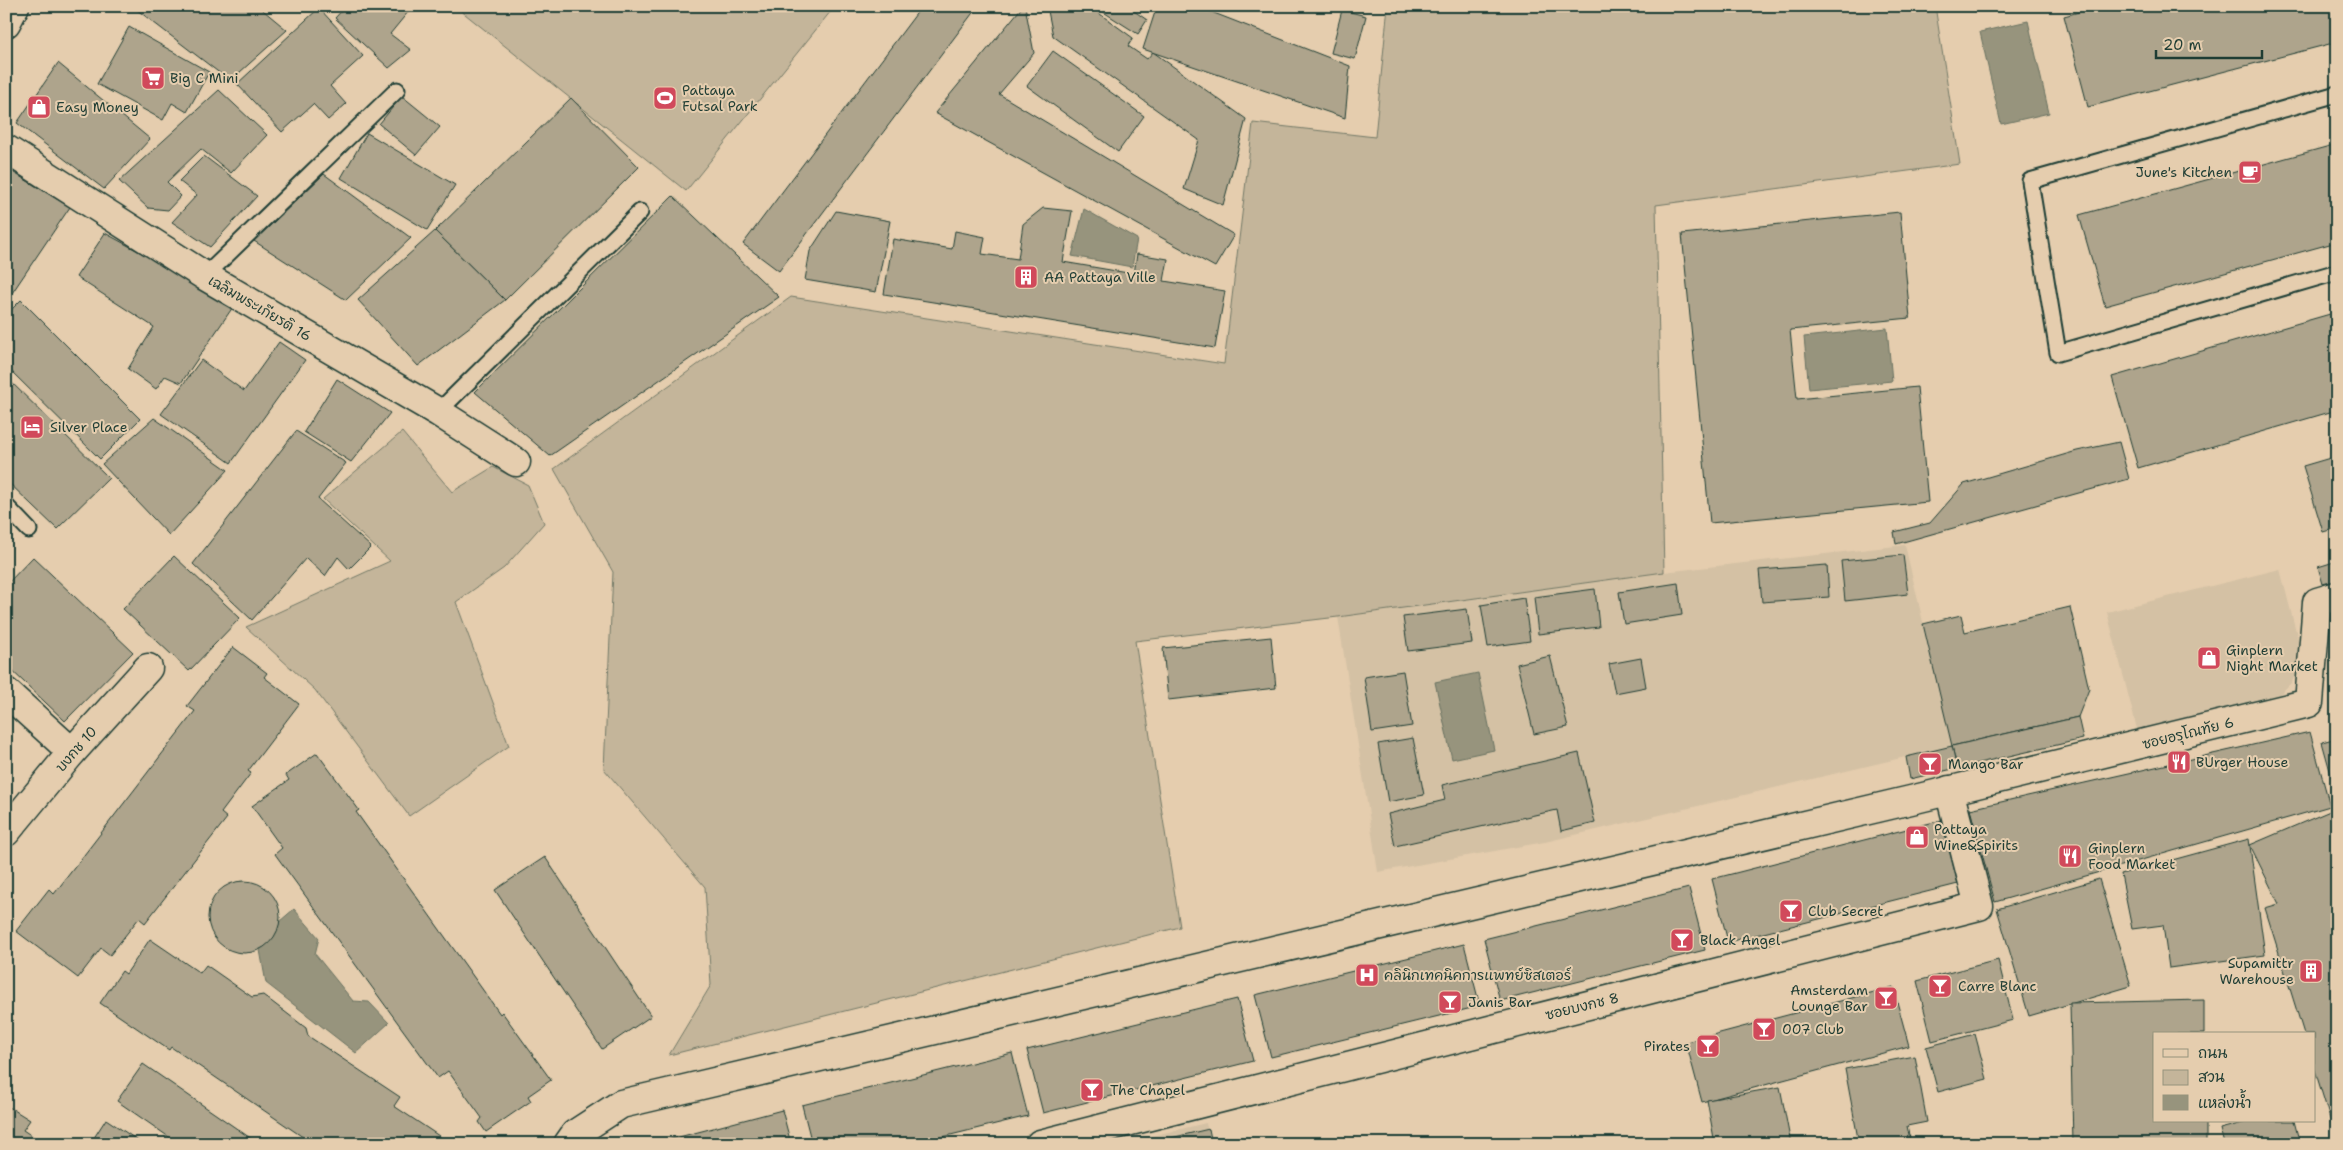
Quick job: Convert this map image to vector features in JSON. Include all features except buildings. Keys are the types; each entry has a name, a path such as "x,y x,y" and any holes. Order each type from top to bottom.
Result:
{"street":[{"path":"6,23 16,6"},
{"name":"เฉลิมพระเกียรติ 16","path":"6,149 205,276 438,412 516,462"},
{"name":"ซอยอรุโณทัย 6","path":"1949,790 2309,703 2317,602 2337,596"},
{"name":"บงกช 10","path":"6,832 72,752 148,668"},
{"path":"6,692 72,752"},
{"path":"568,1144 575,1134 621,1104 1949,790"},
{"name":"ซอยบงกช 8","path":"1040,1144 1979,906 1949,790"}],"lane":[{"path":"205,276 397,90"},
{"path":"2337,94 2030,181 2058,353 2337,272"},
{"path":"438,412 640,212"},
{"path":"6,506 29,530"}],"shaded area":[{"path":"1905,545 1952,746 1545,842 1378,872 1338,617 1664,572"},
{"name":"Ginplern Night Market","path":"2280,569 2300,647 2300,668 2291,683 2276,698 2138,733 2107,612"},
{"path":"1206,1123 1211,1144 1119,1144"}],"green space":[{"name":"Pattaya Futsal Park","path":"455,6 835,6 686,191"},
{"path":"1388,6 1935,6 1960,164 1656,205 1664,572 1338,617 1135,641 1180,927 669,1055 711,985 705,887 604,769 613,572 554,469 791,297 1224,364 1253,123 1375,137"},
{"path":"402,432 452,492 493,467 528,485 544,523 504,568 456,602 509,746 409,816 315,690 246,627 390,561 323,499"}],"water":[{"path":"2028,21 2049,113 2001,124 1980,32"},
{"path":"1084,209 1137,239 1132,267 1072,256"},
{"path":"1887,328 1892,381 1809,389 1804,337"},
{"path":"1478,673 1494,750 1452,759 1435,682"},
{"path":"294,909 319,938 315,954 353,1001 369,1002 389,1023 356,1053 266,983 260,950 276,933 280,921"}],"place":[{"name":"Big C Mini","path":"153,78"},
{"name":"Pattaya Futsal Park","path":"665,98"},
{"name":"Easy Money","path":"39,107"},
{"name":"June's Kitchen","path":"2250,172"},
{"name":"AA Pattaya Ville","path":"1026,277"},
{"name":"Silver Place","path":"32,427"},
{"name":"Ginplern Night Market","path":"2209,658"},
{"name":"BUrger House","path":"2179,762"},
{"name":"Mango Bar","path":"1930,764"},
{"name":"Pattaya Wine&Spirits","path":"1917,837"},
{"name":"Ginplern Food Market","path":"2070,856"},
{"name":"Club Secret","path":"1791,911"},
{"name":"Black Angel","path":"1682,940"},
{"name":"Supamittr Warehouse","path":"2311,971"},
{"name":"คลินิกเทคนิคการแพทย์ซิสเตอร์","path":"1367,975"},
{"name":"Carre Blanc","path":"1940,986"},
{"name":"Amsterdam Lounge Bar","path":"1886,998"},
{"name":"Janis Bar","path":"1450,1002"},
{"name":"007 Club","path":"1764,1029"},
{"name":"Pirates","path":"1708,1046"},
{"name":"The Chapel","path":"1092,1090"}]}
